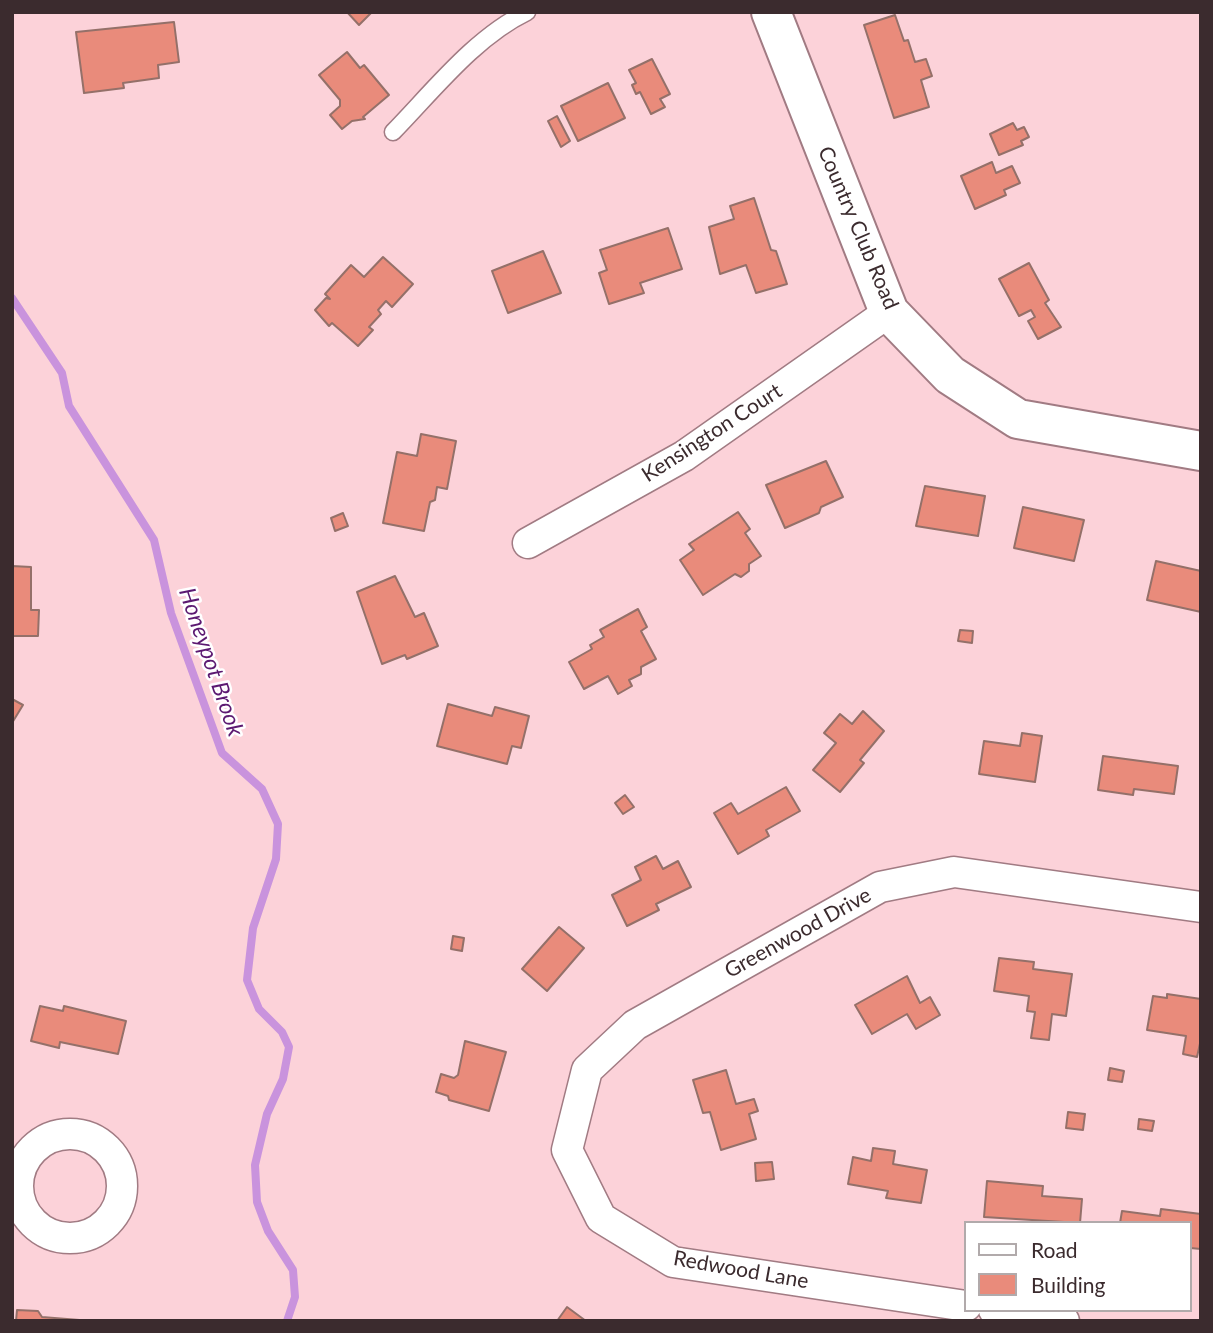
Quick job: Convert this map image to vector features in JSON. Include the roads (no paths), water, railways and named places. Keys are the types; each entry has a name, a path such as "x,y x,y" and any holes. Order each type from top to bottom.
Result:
{"street":[{"name":"Country Club Road","path":"771,12 889,312 950,375 1018,419 1201,451"},
{"name":"Kensington Court","path":"527,543 684,456 889,312"},
{"name":"Greenwood Drive","path":"567,1150 587,1070 635,1024 880,887 954,872 1201,907"},
{"name":"Redwood Lane","path":"567,1150 600,1218 674,1262 964,1306"},
{"path":"1007,1312 1064,1321"}],"lane":[{"path":"393,132 470,54 515,18 527,12"}],"waterway":[{"name":"Honeypot Brook","path":"12,298 62,373 69,406 154,540 171,613 222,753 262,789 278,824 276,859 253,928 247,980 259,1009 282,1032 289,1047 283,1079 267,1114 255,1165 257,1202 268,1231 293,1270 295,1297 287,1321"}]}
